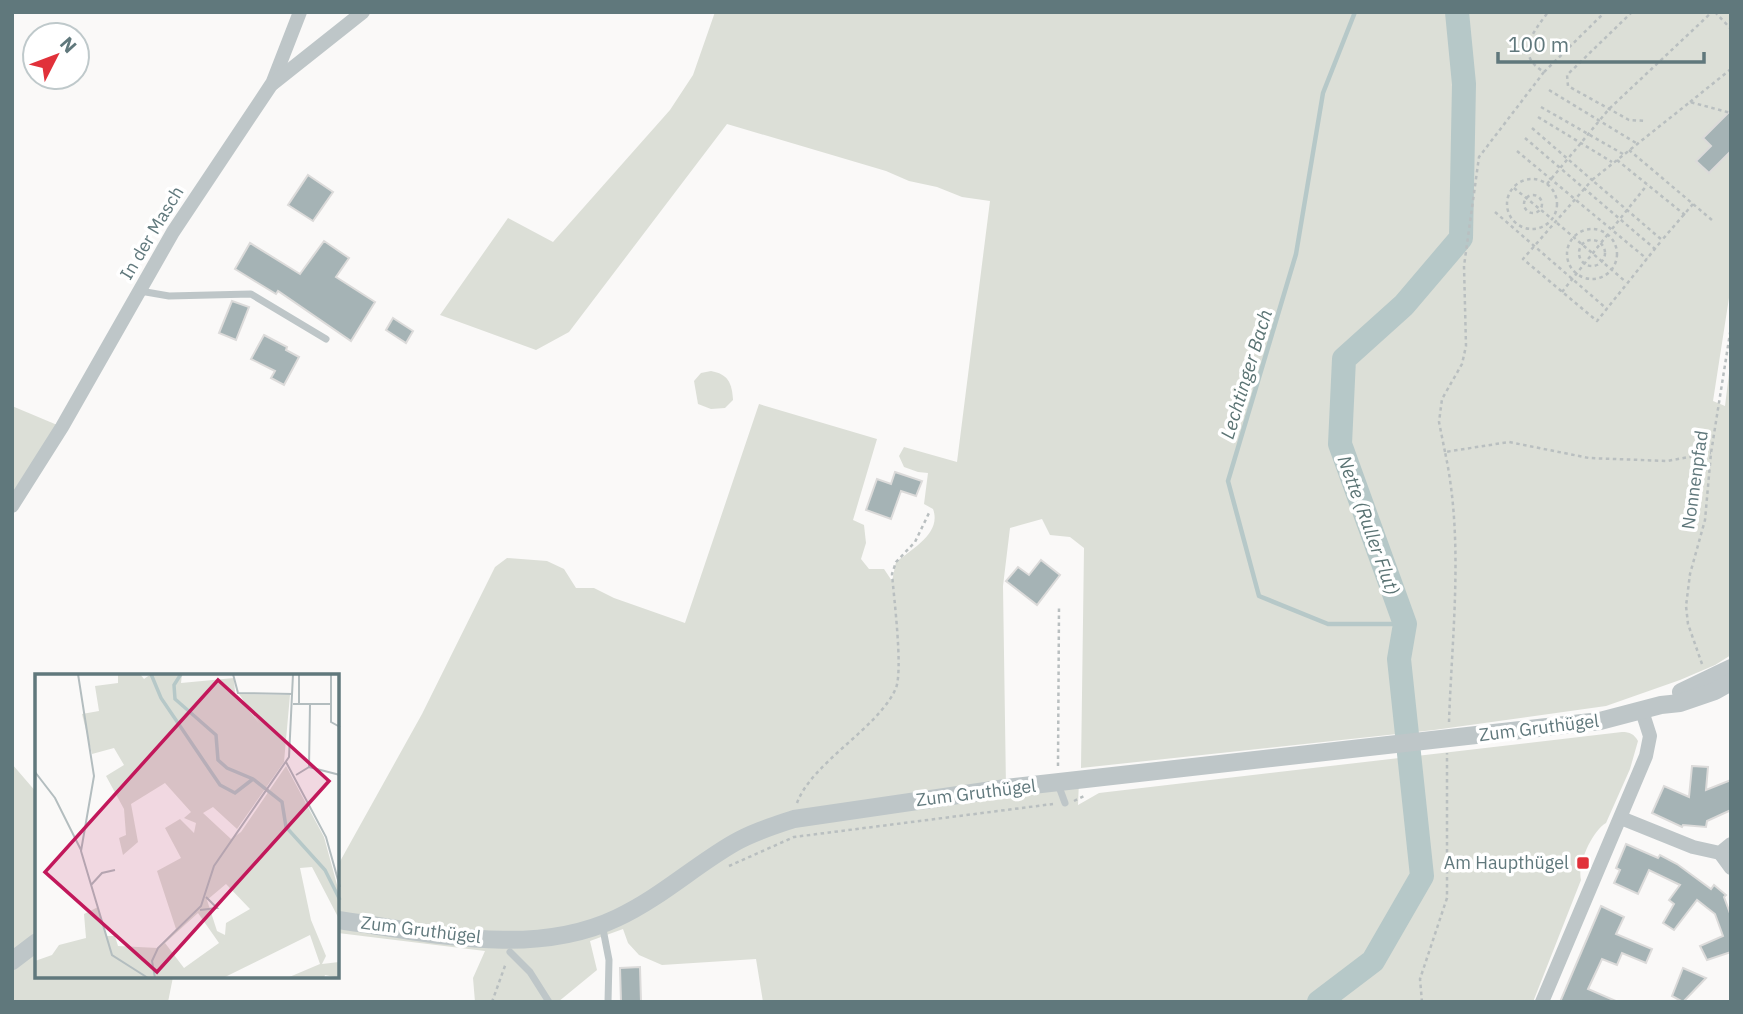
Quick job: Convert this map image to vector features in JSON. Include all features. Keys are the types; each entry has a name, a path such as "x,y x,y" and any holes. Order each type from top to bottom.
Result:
{"street":[{"path":"271,85 300,12"},
{"name":"In der Masch","path":"12,506 62,426 173,232 271,85 363,12"},
{"path":"1661,705 1677,694 1731,668"},
{"path":"1661,705 1680,703 1716,691 1731,682"},
{"name":"Zum Gruthügel","path":"340,920 452,936 515,940 587,929 652,899 735,842 765,828 794,819 1006,788 1600,721 1661,705"},
{"path":"1542,1002 1649,746 1650,736 1642,711"},
{"path":"1621,818 1693,847 1725,849 1731,868"},
{"path":"12,961 35,944"}],"lane":[{"path":"139,290 169,296 251,294 326,340"},
{"path":"1058,783 1065,803"},
{"path":"602,924 609,960 608,1002"},
{"path":"510,952 530,972 549,1002"}],"path":[{"path":"1544,72 1531,60 1528,49 1530,38 1548,12"},
{"path":"1422,1002 1420,979 1447,898 1448,739 1455,573 1453,490 1439,422 1442,399 1462,364 1466,346 1464,266 1479,157 1544,72 1605,12"},
{"path":"1632,12 1567,75 1568,86 1629,120 1646,121"},
{"path":"1548,184 1609,109 1714,12 1731,29"},
{"path":"1693,204 1597,321 1524,259 1592,180 1731,69"},
{"path":"1549,90 1636,143"},
{"path":"1690,102 1731,113"},
{"path":"1542,107 1623,153"},
{"path":"1538,117 1614,161 1685,215"},
{"path":"1532,128 1662,240"},
{"path":"1525,138 1655,249"},
{"path":"1628,150 1712,220"},
{"path":"1517,151 1647,259"},
{"path":"1528,180 1548,184 1557,200 1552,219 1542,227 1534,229 1518,225 1508,211 1507,203 1514,188 1528,180"},
{"path":"1562,292 1647,185"},
{"path":"1514,188 1628,283"},
{"path":"1527,197 1538,196 1541,201 1540,209"},
{"path":"1527,197 1524,205 1527,210 1535,212 1540,209"},
{"path":"1495,212 1607,309"},
{"path":"1590,230 1602,231 1608,235 1617,252 1612,270 1593,279 1576,274 1570,267 1567,255 1574,238 1590,230"},
{"path":"1591,240 1601,243 1605,254 1602,262 1594,266 1584,264 1578,255 1581,245 1591,240"},
{"name":"Nonnenpfad","path":"1703,666 1688,624 1686,606 1690,574 1705,520 1711,453 1731,327"},
{"path":"1445,453 1509,442 1589,458 1667,461 1711,453"},
{"path":"794,819 798,799 811,780 883,708 896,688 899,668 892,574 895,562 915,542 929,513"},
{"path":"1058,783 1059,607"},
{"path":"723,869 794,837 1078,801 1094,789"},
{"path":"492,1002 510,952"}],"shaded area":[{"path":"715,12 1731,12 1731,285 1713,401 1725,406 1731,357 1731,655 1680,680 1606,706 1434,730 1081,768 1084,548 1070,537 1050,535 1042,519 1010,528 1003,586 1006,788 1079,781 1078,805 1099,793 1622,732 1633,735 1638,741 1630,769 1606,823 1596,833 1587,849 1581,866 1581,880 1533,1002 763,1002 756,959 662,965 639,955 628,943 623,929 590,941 597,970 558,1002 475,1002 473,978 485,951 340,933 340,861 422,714 495,567 507,558 547,561 564,569 576,588 594,588 614,598 685,623 759,404 877,439 853,520 864,525 866,543 861,559 869,569 884,569 892,581 896,562 924,540 933,526 933,509 924,504 928,473 904,467 899,456 904,447 957,462 990,201 962,197 886,171 727,124 569,332 536,350 440,315 508,218 553,242 670,110 693,75"},
{"path":"711,371 725,377 732,389 733,400 725,408 711,409 698,404 694,381 701,373"},
{"path":"12,406 62,427 12,506"},
{"path":"12,764 35,791 35,979 173,979 168,1002 12,1002"}],"building":[{"path":"1731,110 1731,151 1709,173 1696,161 1711,146 1703,138"},
{"path":"308,175 333,192 313,221 288,205"},
{"path":"324,241 349,258 336,277 375,302 351,341 278,291 276,294 235,269 250,243 300,274"},
{"path":"232,301 249,307 236,340 219,333"},
{"path":"393,318 413,331 406,343 386,330"},
{"path":"264,335 299,357 284,385 271,378 275,371 251,359"},
{"path":"895,472 922,481 916,496 901,491 891,519 866,510 877,479 891,484"},
{"path":"1041,560 1060,575 1037,605 1006,581 1018,567 1029,575"},
{"path":"1692,766 1708,767 1706,790 1731,780 1731,810 1707,821 1706,827 1682,827 1652,813 1664,786 1689,797"},
{"path":"1626,844 1658,858 1660,855 1711,889 1714,885 1726,895 1724,897 1731,916 1731,952 1707,960 1700,946 1723,936 1715,914 1697,900 1674,930 1663,923 1674,904 1669,900 1680,885 1649,870 1638,894 1614,883 1620,870 1616,868"},
{"path":"1601,906 1624,917 1616,934 1652,949 1646,963 1622,953 1617,965 1602,959 1588,989 1618,1002 1560,1002"},
{"path":"640,967 641,1002 621,1002 620,968"},
{"path":"1683,968 1706,978 1683,1002 1672,996"}],"waterway":[{"name":"Lechtinger Bach","path":"1355,12 1323,93 1296,254 1228,481 1259,596 1328,624 1405,624"},
{"name":"Nette (Ruller Flut)","path":"1319,1002 1373,961 1422,876 1399,659 1405,624 1340,444 1344,359 1404,305 1461,238 1464,84 1457,12"}],"place":[{"name":"Am Haupthügel","path":"1583,863"}]}
